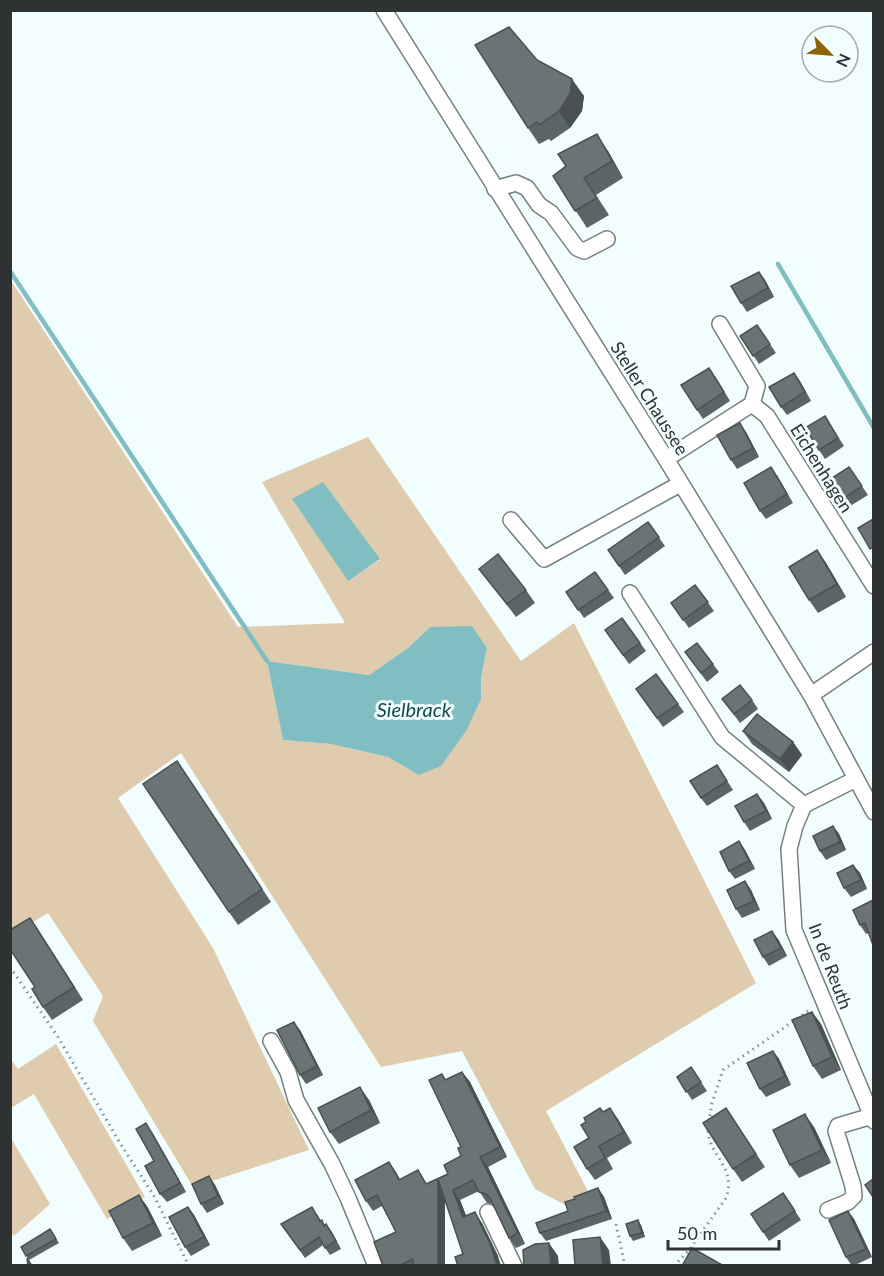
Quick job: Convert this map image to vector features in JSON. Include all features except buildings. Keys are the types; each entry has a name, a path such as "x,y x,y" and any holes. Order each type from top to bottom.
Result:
{"street":[{"name":"Steller Chaussee","path":"384,10 811,695 873,812"},
{"path":"495,189 516,183 526,188 539,205 551,213 577,248 584,250 607,239"},
{"path":"666,459 752,404 757,386 720,324"},
{"name":"Eichenhagen","path":"752,404 766,416 873,586"},
{"path":"511,520 544,559 680,484"},
{"path":"630,593 723,737 804,805 856,779"},
{"path":"811,695 873,652"},
{"name":"In de Reuth","path":"804,805 795,825 789,849 794,930 873,1119"},
{"path":"271,1041 288,1072 296,1100 332,1164 376,1266"},
{"path":"828,1210 848,1202 854,1196 836,1131 838,1126 873,1119"},
{"path":"488,1212 514,1266"}],"path":[{"path":"10,967 58,1037 154,1196 189,1266"},
{"path":"674,1266 726,1198 729,1189 729,1177 713,1148 708,1132 712,1103 723,1070 822,1001"},
{"path":"616,1224 624,1266"}],"shaded area":[{"path":"10,279 238,627 345,623 262,482 368,437 521,661 574,623 756,983 546,1111 590,1195 569,1207 535,1189 462,1051 381,1067 181,753 118,798 213,948 309,1150 193,1187 93,1021 103,996 48,913 11,936","holes":["292,499 380,559 380,560 348,580","430,627 487,648 481,678 481,699 419,774 388,757 331,744 283,740 267,661 369,675 408,648"]},
{"path":"56,1044 145,1197 107,1219 34,1094 11,1108 10,1058 18,1069"},
{"path":"11,1138 50,1204 14,1236 10,1231"}],"water":[{"path":"323,482 380,559 348,581 292,499"},
{"name":"Sielbrack","path":"472,626 487,648 481,678 481,699 466,731 441,766 419,775 388,757 331,744 283,740 267,661 369,675 408,648 430,627"}],"waterway":[{"path":"778,264 874,428"},
{"path":"10,271 267,661"}]}
